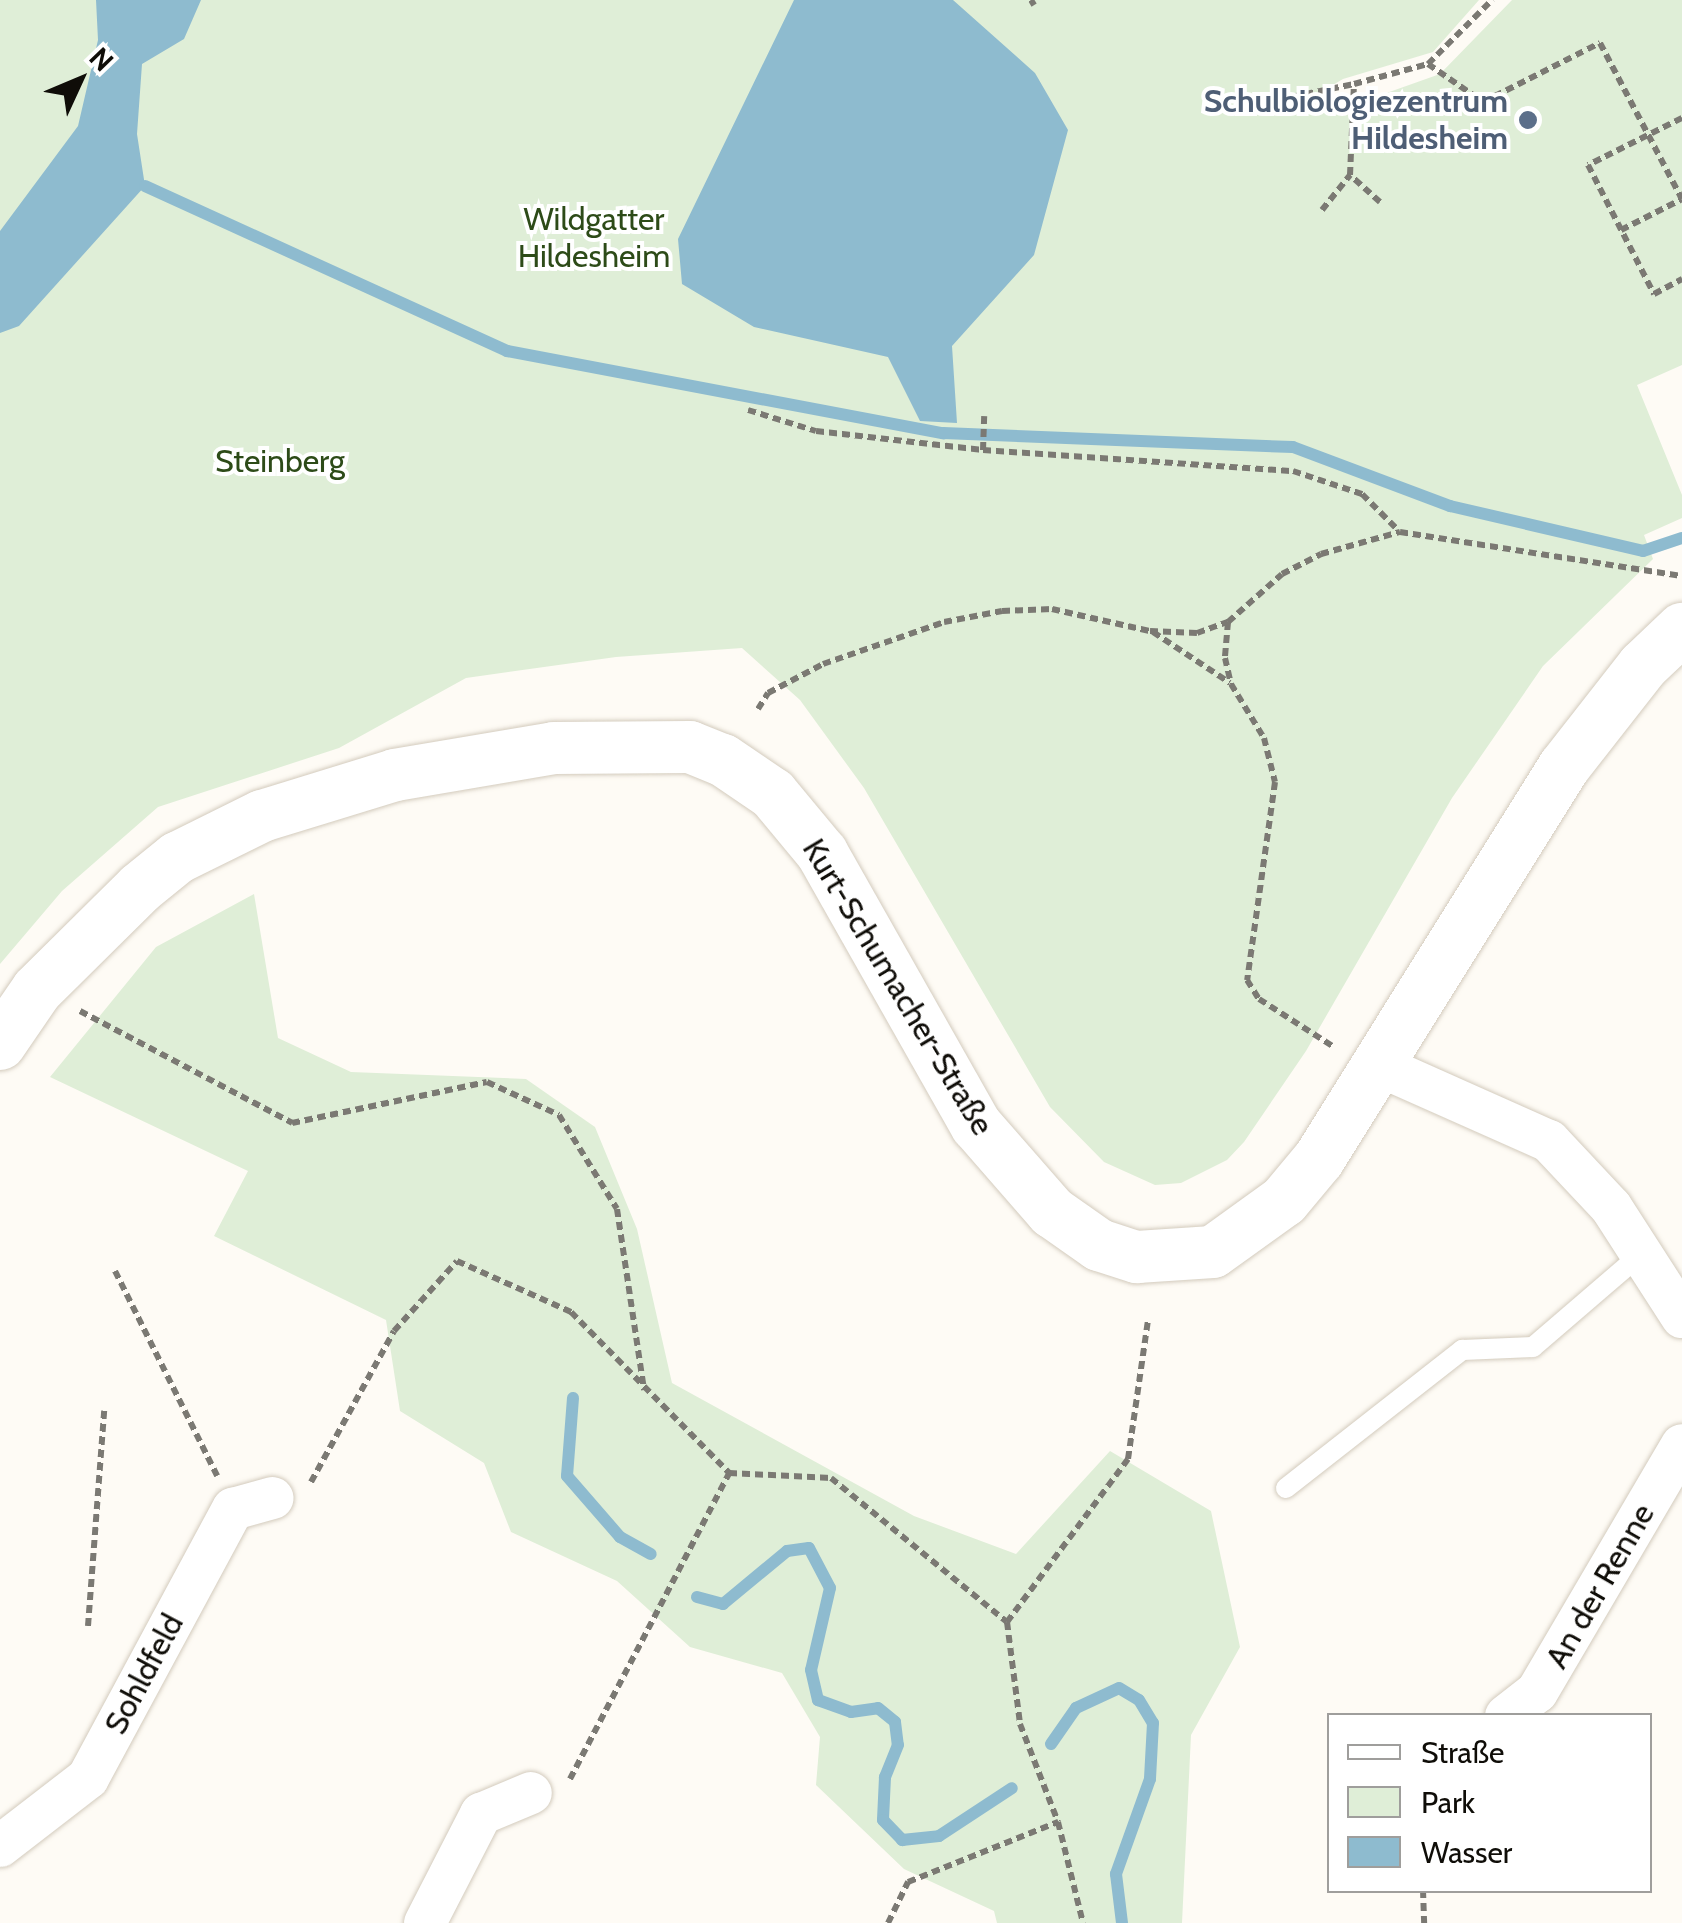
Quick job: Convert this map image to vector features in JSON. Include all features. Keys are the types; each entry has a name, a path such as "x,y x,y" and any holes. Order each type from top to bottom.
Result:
{"street":[{"name":"Kurt-Schumacher-Straße","path":"0,1044 38,990 102,920 177,858 262,816 395,775 554,748 642,743 690,747 723,760 794,817 822,853 976,1125 1052,1212 1099,1245 1163,1259 1213,1252 1242,1235 1284,1201 1319,1158 1564,767 1643,666 1682,628"},
{"path":"1378,1065 1549,1141 1581,1168 1679,1302"},
{"name":"An der Renne","path":"1510,1713 1537,1692 1682,1446"},
{"name":"Sohldfeld","path":"0,1846 88,1778 253,1504"},
{"path":"425,1923 480,1814 531,1793"}],"lane":[{"path":"1286,1488 1462,1350 1533,1347 1641,1254"}],"path":[{"path":"1267,102 1428,64 1492,0"},
{"path":"1428,64 1482,102 1600,43 1682,199 1621,230"},
{"path":"1322,210 1350,175 1354,84"},
{"path":"1682,118 1588,165 1654,294 1682,278"},
{"path":"1350,175 1380,202"},
{"path":"748,410 816,431 983,450 1293,471 1362,494 1400,532"},
{"path":"983,450 984,416"},
{"path":"758,709 768,693 823,664 944,622 1052,609 1150,631 1197,633 1228,622 1282,574 1321,554 1400,532 1682,576"},
{"path":"1228,622 1231,684"},
{"path":"1150,631 1231,684 1264,738 1275,782 1248,980 1259,999 1322,1042 1378,1065"},
{"path":"38,990 292,1123 487,1082 559,1114 617,1209 644,1392"},
{"path":"114,1272 253,1504 309,1484 394,1331 457,1261 572,1312 644,1392 730,1473 831,1478 1006,1622 1020,1724 1058,1822 1083,1923"},
{"path":"1006,1622 1128,1458 1148,1320"},
{"path":"88,1626 104,1411"},
{"path":"531,1793 571,1778 730,1473"},
{"path":"888,1923 908,1882 1058,1822"},
{"path":"1423,1893 1424,1923"}],"green space":[{"path":"0,0 1479,0 1433,52 1343,79 1321,92 1333,112 1440,74 1512,0 1682,0 1682,365 1637,385 1682,495 1682,518 1644,535 1653,559 1543,666 1452,798 1306,1051 1244,1142 1227,1160 1181,1183 1155,1185 1104,1162 1050,1107 864,788 800,700 742,648 616,657 466,678 339,748 158,807 62,891 0,964"},
{"path":"254,894 278,1038 351,1072 526,1079 595,1127 637,1229 672,1383 914,1516 1016,1554 1110,1451 1211,1511 1240,1647 1191,1735 1182,1923 997,1923 994,1911 904,1869 816,1785 820,1737 782,1673 690,1647 617,1581 511,1532 484,1463 400,1411 386,1320 214,1236 248,1171 50,1077 156,947"}],"water":[{"path":"96,0 201,0 184,39 142,64 137,134 145,186 19,326 0,333 0,231 78,126 98,40"},
{"path":"794,0 953,0 1035,73 1068,130 1034,255 952,346 957,423 920,421 888,357 754,327 682,284 678,239"}],"waterway":[{"path":"145,186 507,351 943,433 1293,447 1450,506 1643,551 1682,538"},
{"path":"573,1398 567,1476 620,1537 651,1554"},
{"path":"697,1597 723,1604 787,1551 809,1548 830,1588 811,1670 818,1700 851,1712 878,1708 895,1722 898,1745 885,1777 883,1820 902,1840 939,1836 1012,1788"},
{"path":"1051,1744 1076,1708 1119,1688 1139,1700 1153,1723 1150,1779 1116,1874 1122,1923"}],"place":[{"name":"Schulbiologiezentrum Hildesheim","path":"1528,120"}],"park label":[{"name":"Wildgatter Hildesheim","path":"594,238"},
{"name":"Steinberg","path":"280,461"}]}
